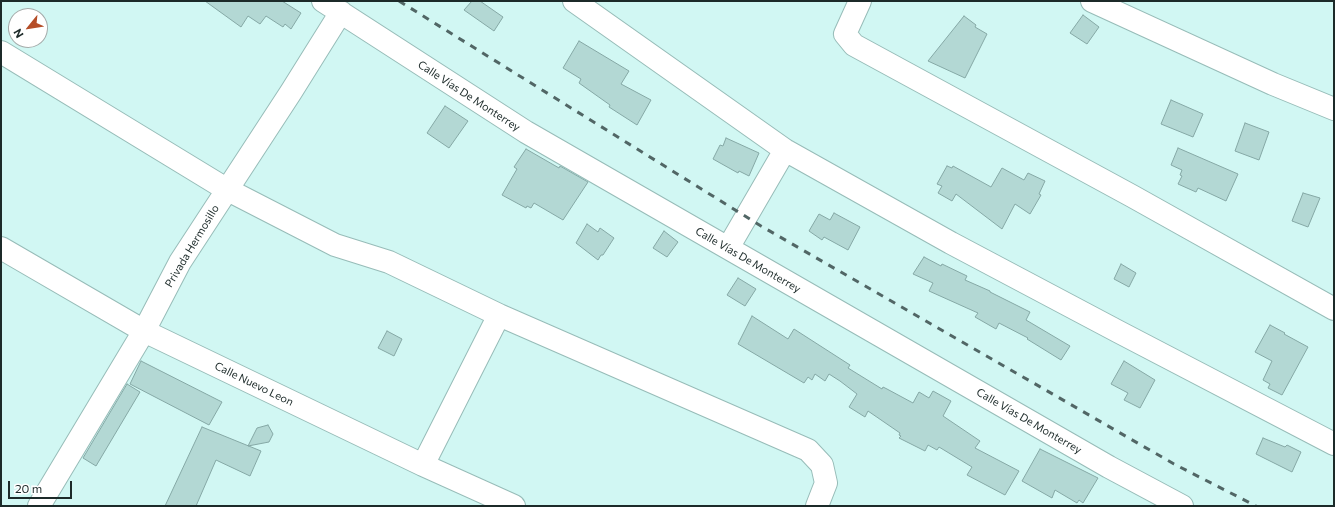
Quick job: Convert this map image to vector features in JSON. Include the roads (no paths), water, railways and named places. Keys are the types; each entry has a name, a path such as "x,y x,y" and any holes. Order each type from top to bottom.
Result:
{"street":[{"name":"Calle Vías De Monterrey","path":"323,1 526,132 1102,463 1182,506"},
{"path":"574,1 785,150 951,243 1112,329 1334,444"},
{"path":"860,1 845,34 854,45 1334,309"},
{"path":"1092,1 1273,84 1334,109"},
{"name":"Privada Hermosillo","path":"39,506 144,331 180,262 226,189 291,92 341,12"},
{"path":"1,52 226,189 335,245 389,262 499,315 808,450 822,465 826,483 817,506"},
{"path":"728,248 785,150"},
{"name":"Calle Nuevo Leon","path":"1,248 144,331 423,465 514,506"},
{"path":"423,465 499,315"}],"railway":[{"path":"399,1 761,226 1174,464 1256,506"}]}
